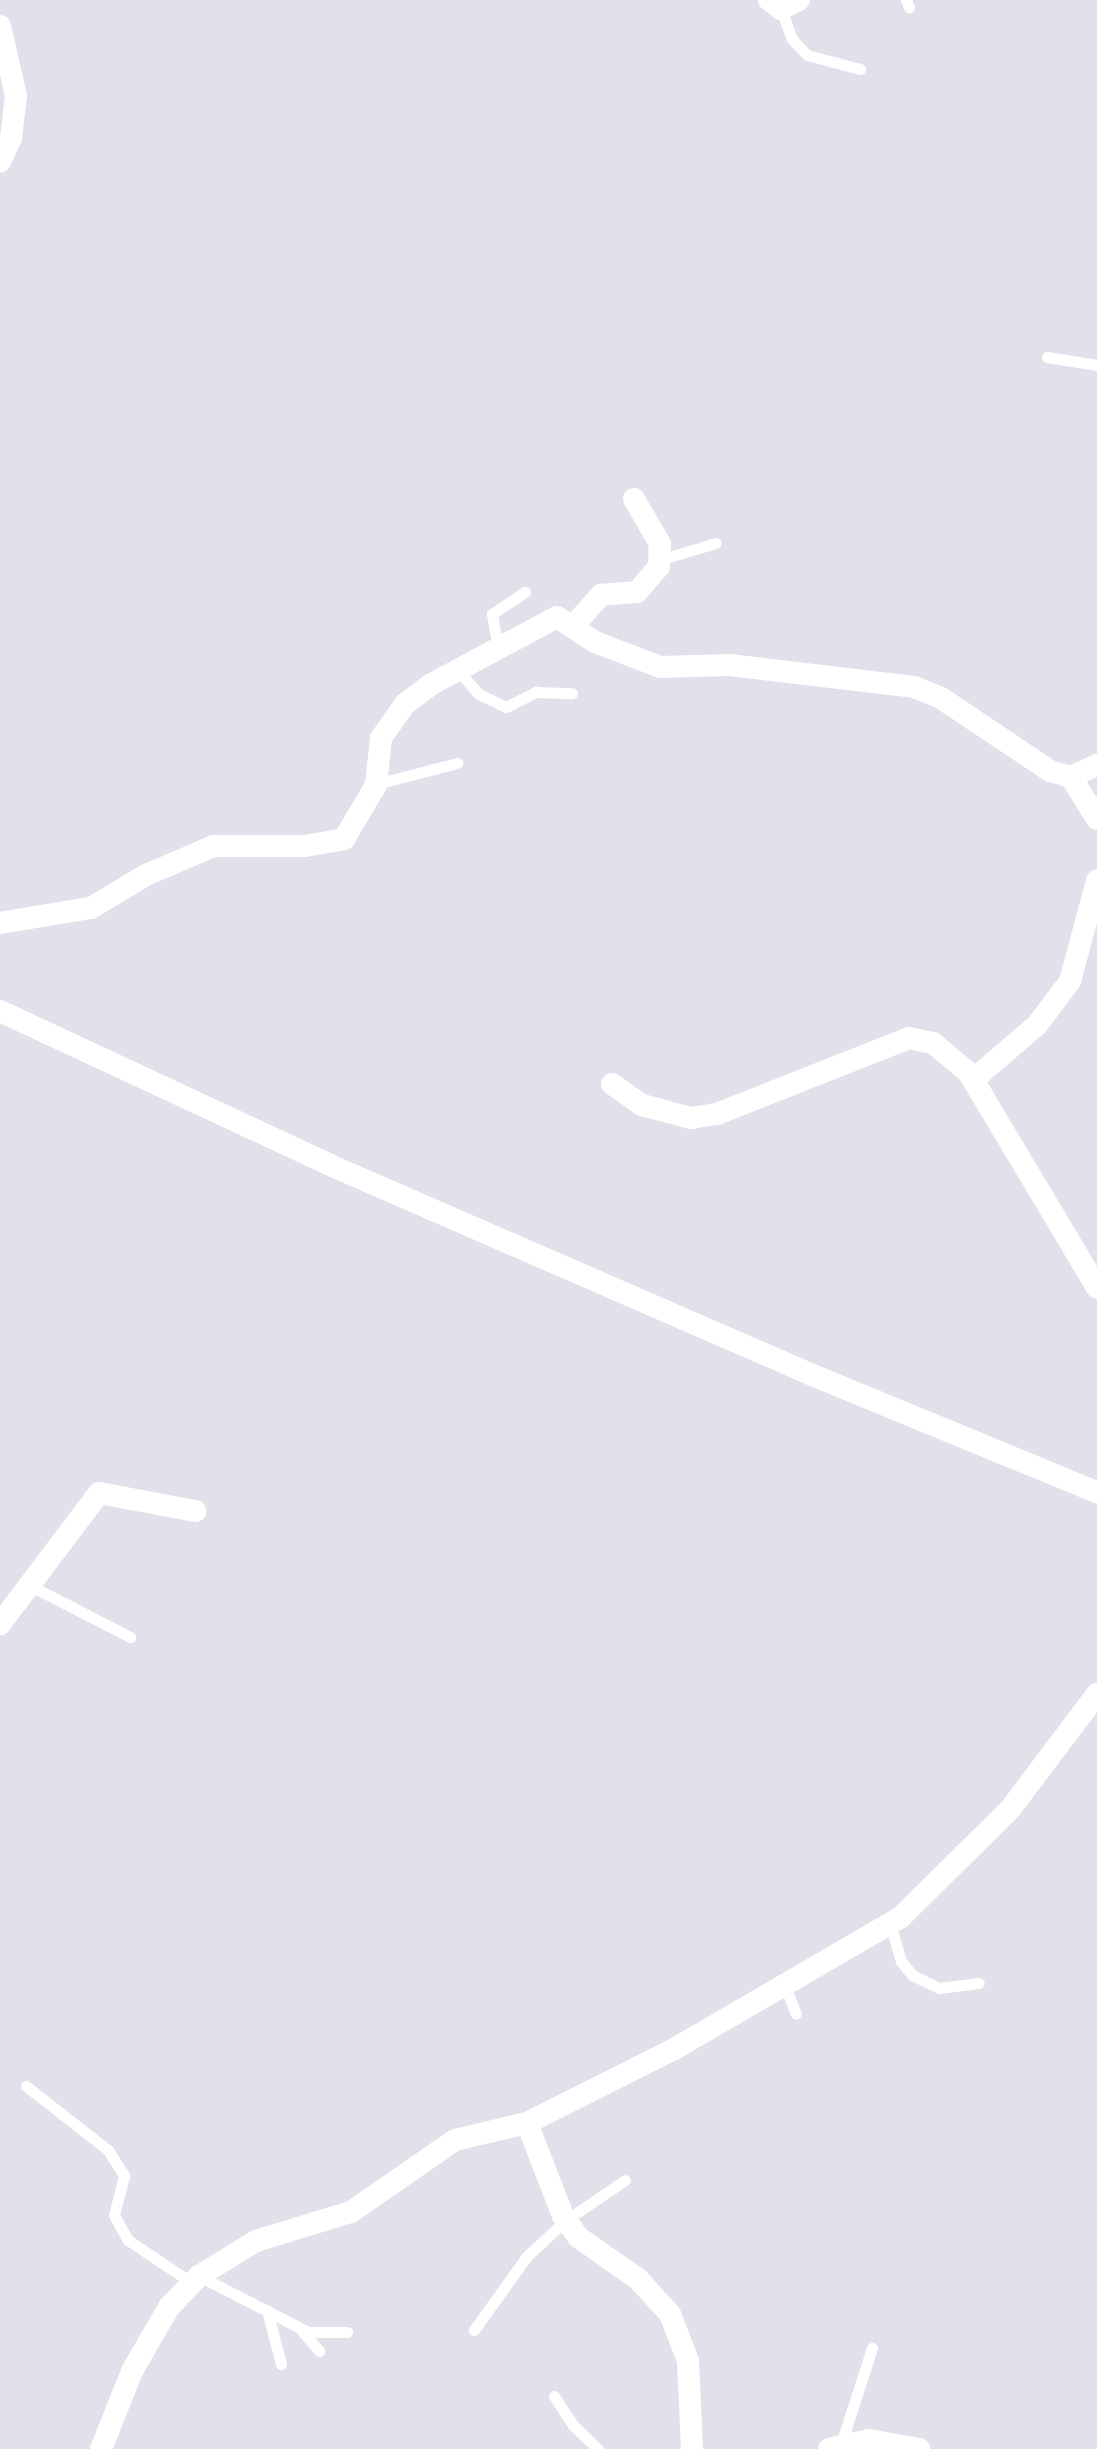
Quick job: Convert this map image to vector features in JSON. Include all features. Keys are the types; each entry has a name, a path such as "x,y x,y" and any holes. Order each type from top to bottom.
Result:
{"street":[{"path":"0,26 16,96 11,138 0,162"},
{"path":"573,626 608,591 637,592 662,559 634,499"},
{"path":"0,923 91,908 146,875 214,846 305,846 344,839 376,785 387,725 430,685 459,672 549,619 573,626 606,647 660,667 730,665 914,687 941,698 1050,771 1071,777 1097,765"},
{"path":"1071,777 1097,819"},
{"path":"973,1080 1037,1025 1070,981 1097,881"},
{"path":"0,1011 359,1178 1097,1492"},
{"path":"612,1084 642,1105 691,1118 717,1114 909,1038 942,1047 973,1080 1097,1288"},
{"path":"0,1624 99,1493 195,1511"},
{"path":"101,2449 132,2371 169,2307 196,2280 256,2241 351,2212 455,2140 527,2123 676,2048 890,1923 963,1861 1011,1808 1097,1694"},
{"path":"527,2123 566,2220 578,2237 638,2279 670,2314 688,2361 692,2449"},
{"path":"835,2447 869,2440 919,2449"}],"lane":[{"path":"783,3 792,39 807,55 860,69"},
{"path":"1047,357 1097,365"},
{"path":"662,559 716,543"},
{"path":"498,648 492,614 525,592"},
{"path":"459,672 479,694 506,707 536,692 572,693"},
{"path":"376,785 457,763"},
{"path":"28,1584 130,1637"},
{"path":"890,1923 901,1961 912,1975 939,1988 979,1983"},
{"path":"784,1983 796,2014"},
{"path":"26,2086 108,2150 124,2176 114,2215 117,2228 196,2280 267,2310 298,2327 319,2351"},
{"path":"474,2330 527,2256 566,2220 625,2180"},
{"path":"267,2310 281,2364"},
{"path":"298,2327 347,2332"},
{"path":"835,2447 872,2348"},
{"path":"554,2396 573,2425 598,2449"}]}
